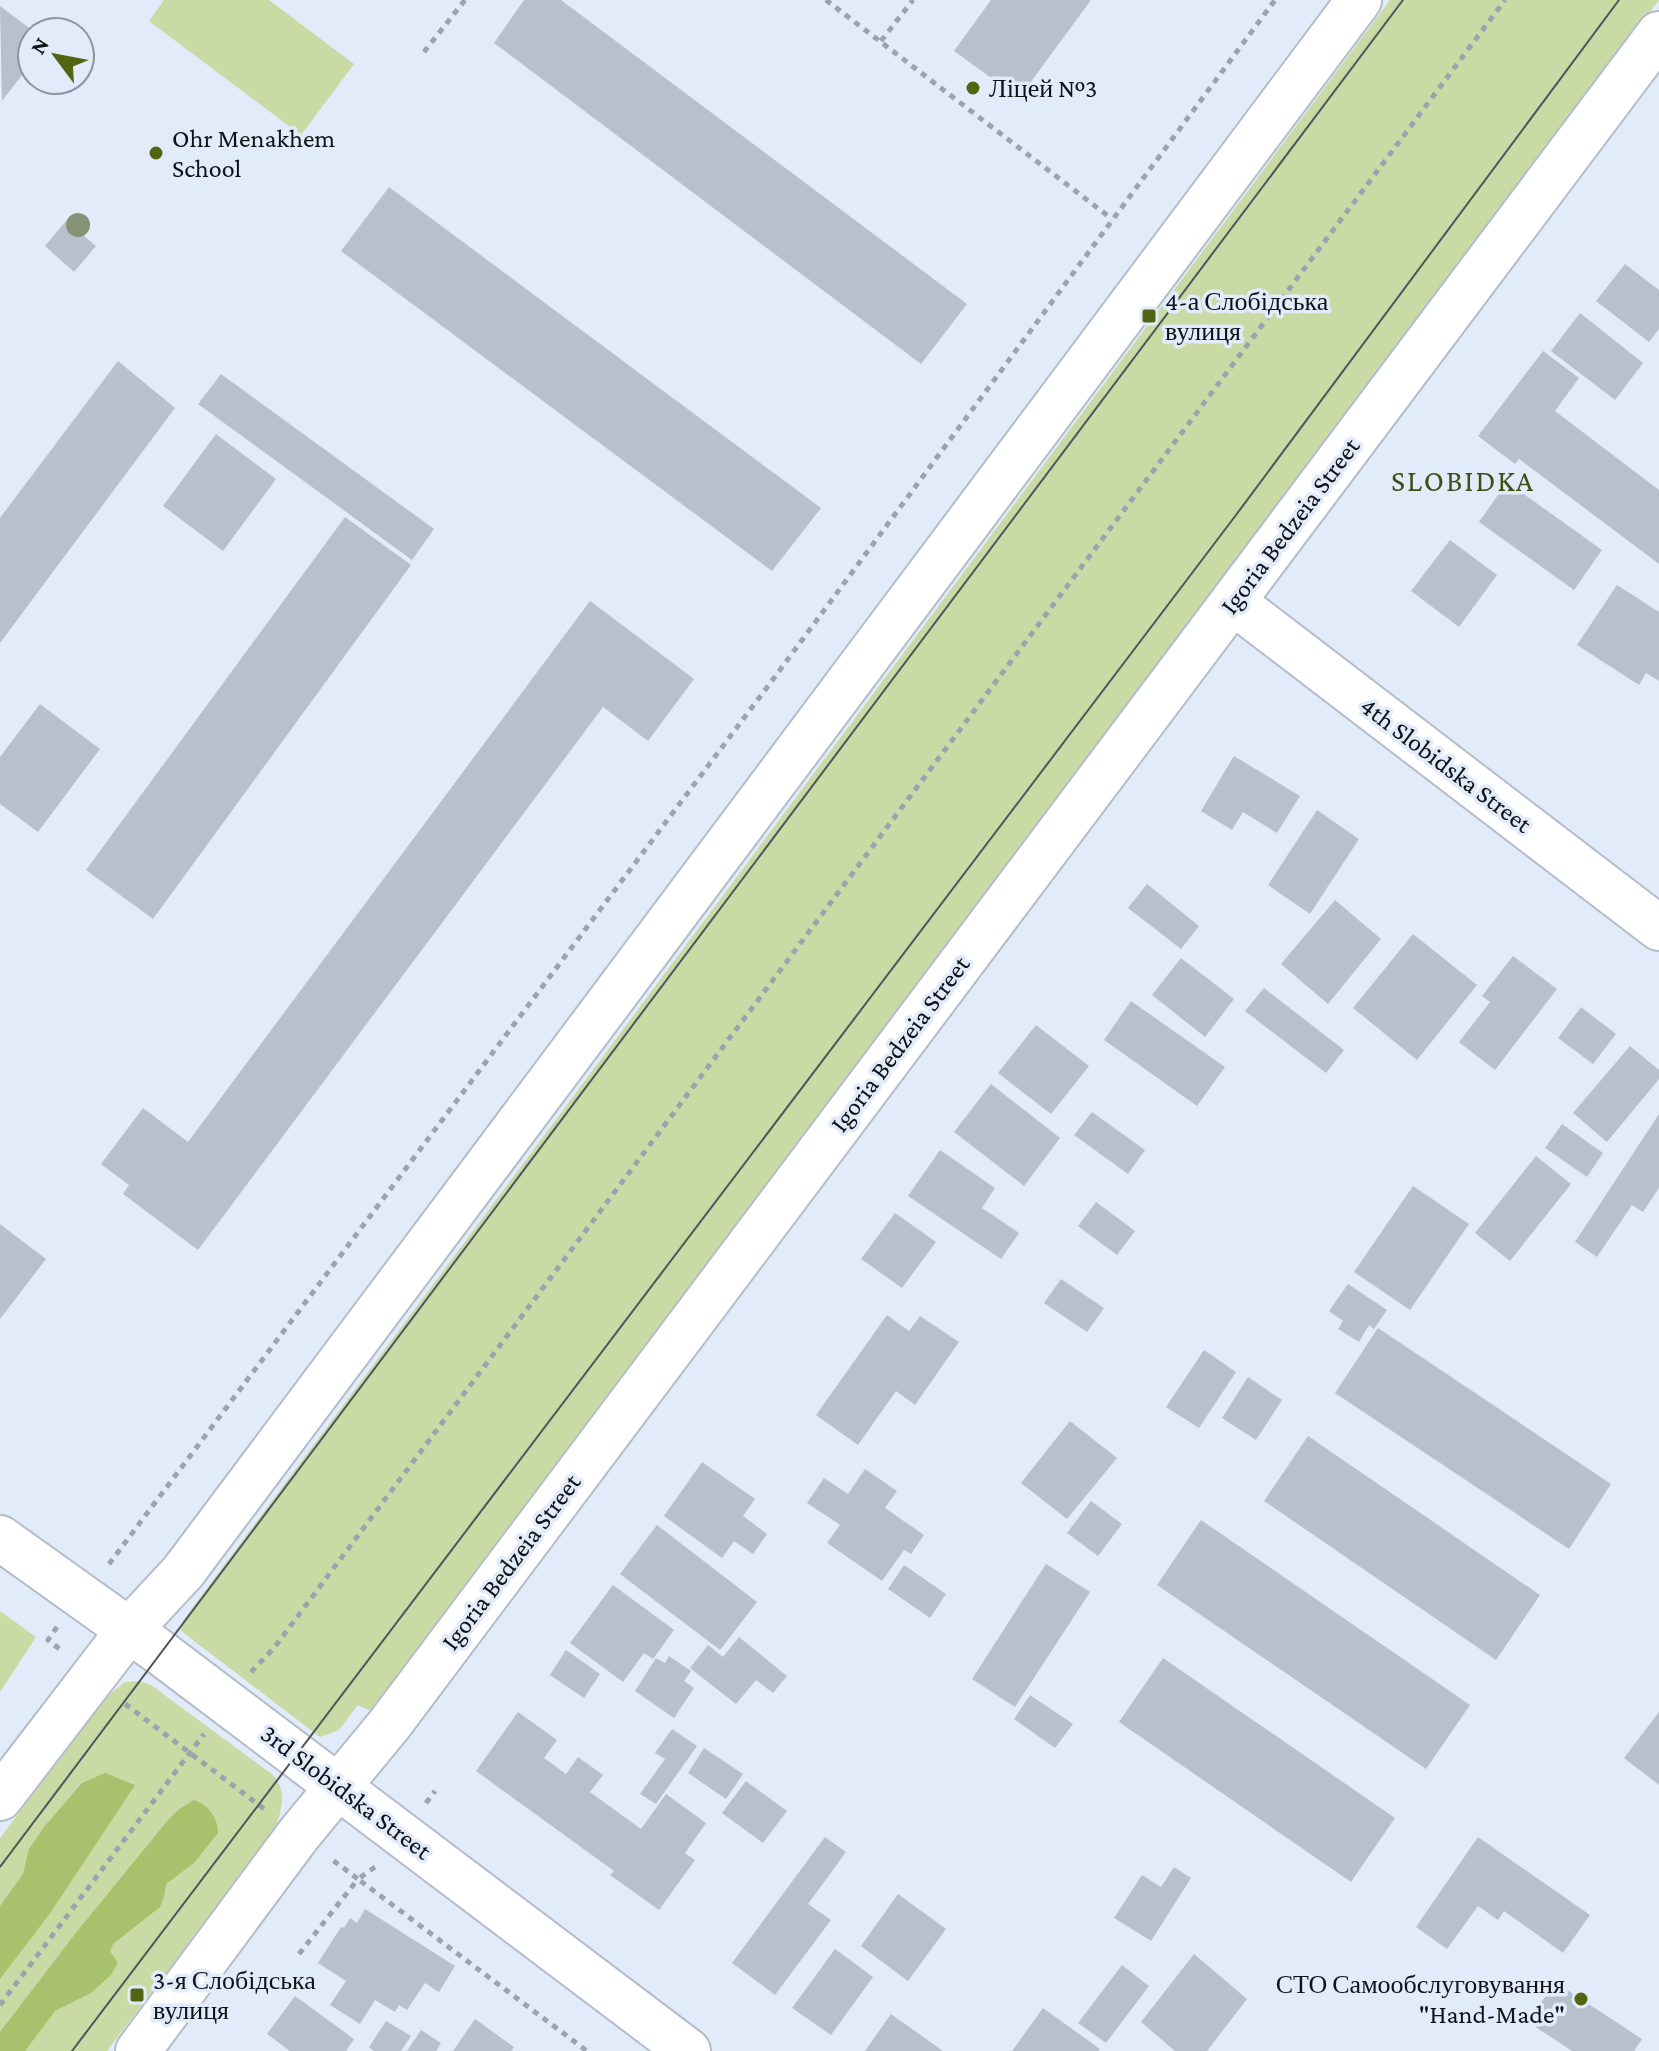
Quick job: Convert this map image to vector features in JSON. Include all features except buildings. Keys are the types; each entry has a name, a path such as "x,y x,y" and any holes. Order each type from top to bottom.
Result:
{"street":[{"path":"0,1798 129,1630 183,1572 1359,0"},
{"name":"Igoria Bedzeia Street","path":"138,2051 299,1834 389,1725 1659,34"},
{"name":"4th Slobidska Street","path":"1233,602 1659,928"},
{"name":"3rd Slobidska Street","path":"0,1538 129,1630 688,2051"}],"path":[{"path":"424,52 465,0"},
{"path":"826,0 1112,219"},
{"path":"881,41 913,0"},
{"path":"132,1534 784,666 1275,0"},
{"path":"245,1679 284,1636 1505,0"},
{"path":"48,1640 189,1753 587,2051"},
{"path":"0,2005 209,1728"},
{"path":"425,1805 435,1791"},
{"path":"299,1954 358,1879 383,1860"}],"green space":[{"path":"164,0 269,0 354,64 301,135 149,21"},
{"path":"1390,0 1659,0 371,1711 358,1705 339,1730 320,1737 185,1634 180,1629 184,1619"},
{"path":"0,1611 36,1637 0,1692"},
{"path":"140,1681 151,1685 273,1775 282,1793 276,1827 107,2051 0,2051 0,1838 106,1697 125,1682"},
{"path":"105,1773 135,1785 51,1912 0,1979 0,1906 23,1874 29,1849 82,1783"},
{"path":"194,1800 212,1813 218,1833 194,1863 166,1884 160,1907 113,1944 110,1951 118,1963 111,1975 91,1993 55,2011 25,2051 0,2051 0,2032 75,1934 168,1820"}],"tram line":[{"path":"0,1867 1403,0"},
{"path":"72,2051 1236,515 1619,0"}],"place":[{"name":"Ліцей №3","path":"973,88"},
{"name":"Ohr Menakhem School","path":"156,153"},
{"name":"4-а Слобідська вулиця","path":"1149,316"},
{"name":"3-я Слобідська вулиця","path":"137,1995"},
{"name":"СТО Самообслуговування \"Hand-Made\"","path":"1581,1999"}],"district":[{"name":"SLOBIDKA","path":"1463,480"}]}
